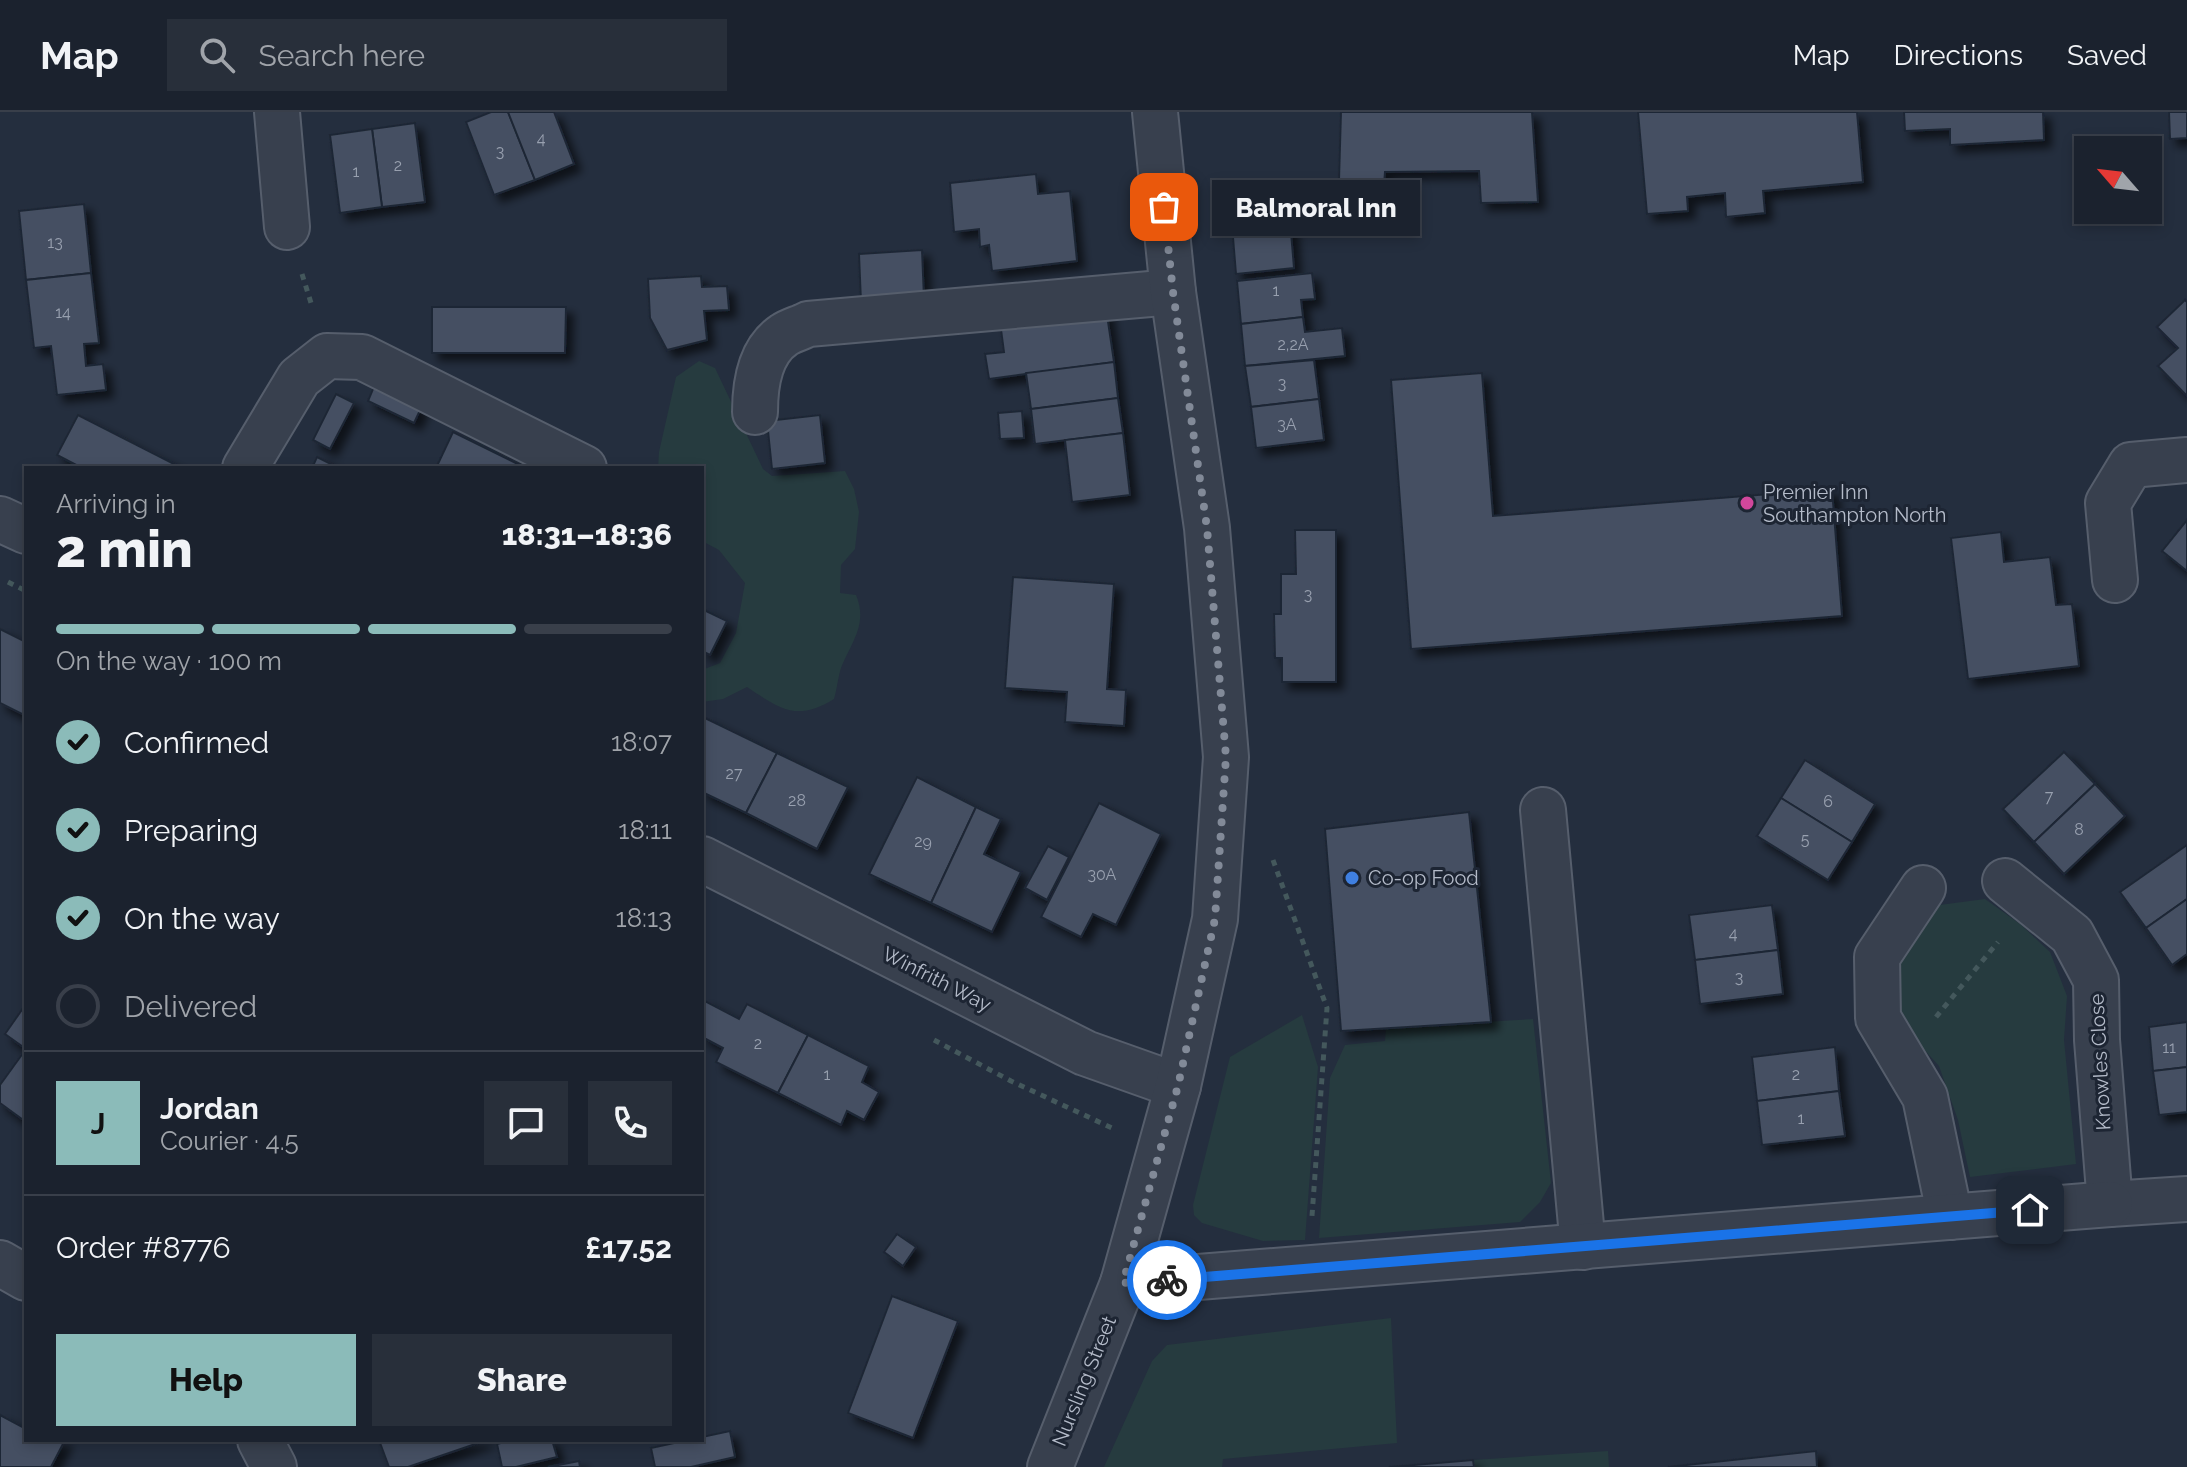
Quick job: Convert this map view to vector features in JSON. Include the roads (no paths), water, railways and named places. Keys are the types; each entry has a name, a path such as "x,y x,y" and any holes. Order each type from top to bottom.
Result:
{"street":[{"path":"277,112 287,227"},
{"name":"Nursling Street","path":"1050,1467 1123,1283 1178,1086 1215,919 1226,757 1207,528 1173,292 1155,112"},
{"path":"755,412 759,372 768,351 783,335 808,324 1173,292"},
{"path":"246,466 299,378 327,356 362,357 580,466"},
{"path":"2115,580 2108,503 2131,465 2187,460"},
{"path":"0,519 24,530"},
{"path":"1543,810 1583,1247"},
{"name":"Winfrith Way","path":"704,860 1085,1053 1178,1086"},
{"path":"1923,888 1877,957 1878,1018 1925,1097 1950,1217"},
{"name":"Knowles Close","path":"2018,891 2072,935 2096,980 2097,1040 2110,1204"},
{"path":"1123,1283 2187,1199"},
{"path":"0,1263 24,1277"},
{"path":"261,1442 274,1467"}],"place":[{"name":"Balmoral Inn","path":"1164,207"},
{"name":"Premier Inn Southampton North","path":"1747,503"},
{"name":"Co-op Food","path":"1352,878"}]}
